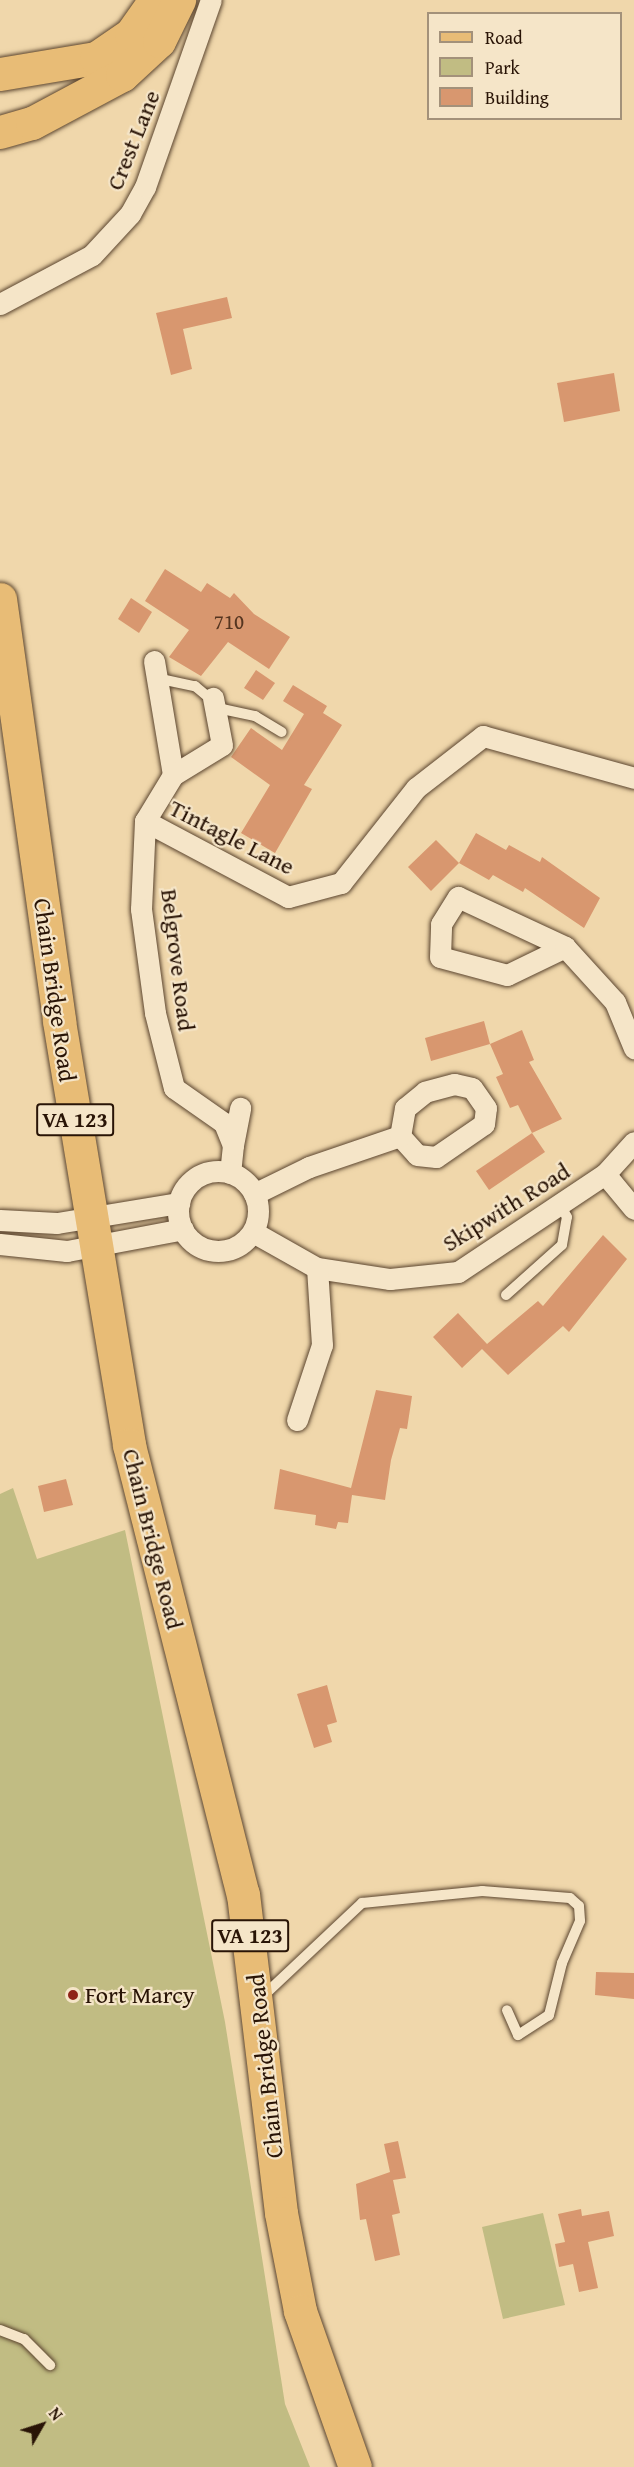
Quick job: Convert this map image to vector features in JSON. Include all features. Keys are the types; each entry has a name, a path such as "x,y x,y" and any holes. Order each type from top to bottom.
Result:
{"main road":[{"path":"0,75 37,70 106,53 139,27 155,0"},
{"path":"0,132 32,123 132,67 159,41 180,0"},
{"path":"0,57 37,70"},
{"path":"0,157 32,123"},
{"name":"Chain Bridge Road","path":"0,599 93,1234 131,1456 235,1857 259,2000 293,2280 315,2362 355,2467"}],"street":[{"name":"Crest Lane","path":"0,304 92,255 130,214 145,187 210,0"},
{"path":"155,670 173,775 222,746 213,698"},
{"name":"Tintagle Lane","path":"145,821 288,897 341,883 416,788 483,736 634,778"},
{"name":"Belgrove Road","path":"173,775 145,821 141,909 155,1013 174,1088 224,1123 233,1145"},
{"path":"566,948 507,975 440,957 441,924 458,897 566,948 615,1002 634,1048"},
{"path":"230,1173 240,1108"},
{"path":"254,1194 309,1167 400,1136"},
{"name":"Skipwith Road","path":"253,1232 317,1268 390,1279 458,1272 605,1174 634,1142"},
{"path":"210,1172 230,1173 254,1194 259,1209 253,1232 238,1246 219,1252 193,1243 183,1229 179,1203 192,1180 210,1172"},
{"path":"605,1174 634,1209"},
{"path":"0,1220 93,1234 179,1203"},
{"path":"0,1244 93,1234 183,1229"},
{"path":"297,1420 322,1345 317,1268"}],"lane":[{"path":"155,670 195,686 213,698 222,709 255,716 282,732"},
{"path":"506,1295 562,1245 567,1217 560,1205"},
{"path":"259,2000 362,1903 482,1891 570,1898 579,1906 580,1921 562,1963 549,2015 518,2035 507,2010"},
{"path":"0,2330 24,2339 50,2365"}],"green space":[{"path":"13,1488 37,1559 125,1530 225,2022 285,2404 310,2467 0,2467 0,1494"},
{"path":"543,2213 565,2305 503,2319 482,2227"}],"building":[{"path":"227,297 232,318 183,329 192,369 171,375 156,313"},
{"path":"614,373 620,411 564,422 557,383"},
{"path":"165,569 201,592 207,583 230,598 234,593 254,614 290,637 269,669 228,642 201,676 169,657 189,630 145,601"},
{"path":"131,598 152,612 139,633 118,619"},
{"path":"256,670 275,683 263,700 244,688"},
{"path":"293,685 327,706 323,713 342,725 304,785 312,789 275,853 241,833 270,785 231,757 251,728 282,750 304,714 283,701"},
{"path":"476,833 506,850 509,845 540,862 542,857 600,898 584,928 525,888 523,892 493,875 489,880 459,863"},
{"path":"436,840 459,863 431,891 408,867"},
{"path":"484,1021 490,1044 431,1061 425,1038"},
{"path":"522,1030 534,1060 529,1062 562,1119 532,1133 518,1105 510,1108 496,1077 503,1074 490,1044"},
{"path":"532,1133 545,1152 489,1190 476,1171"},
{"path":"603,1235 627,1259 569,1332 563,1326 508,1375 482,1349 462,1368 433,1337 458,1313 487,1344 538,1301 543,1306"},
{"path":"376,1390 412,1396 407,1429 400,1428 391,1460 385,1500 352,1495 348,1523 338,1522 336,1529 315,1525 316,1515 274,1509 280,1469 351,1488"},
{"path":"66,1479 73,1505 44,1512 38,1486"},
{"path":"327,1685 337,1722 327,1725 332,1742 314,1748 297,1694"},
{"path":"596,1972 634,1973 634,1999 595,1995"},
{"path":"398,2141 406,2178 393,2180 400,2213 392,2215 400,2255 375,2261 366,2219 360,2220 356,2184 390,2172 384,2144"},
{"path":"581,2209 582,2216 609,2211 614,2236 588,2242 598,2288 579,2292 573,2264 559,2267 555,2244 565,2242 558,2214"}],"place":[{"name":"Fort Marcy","path":"73,1995"}]}
